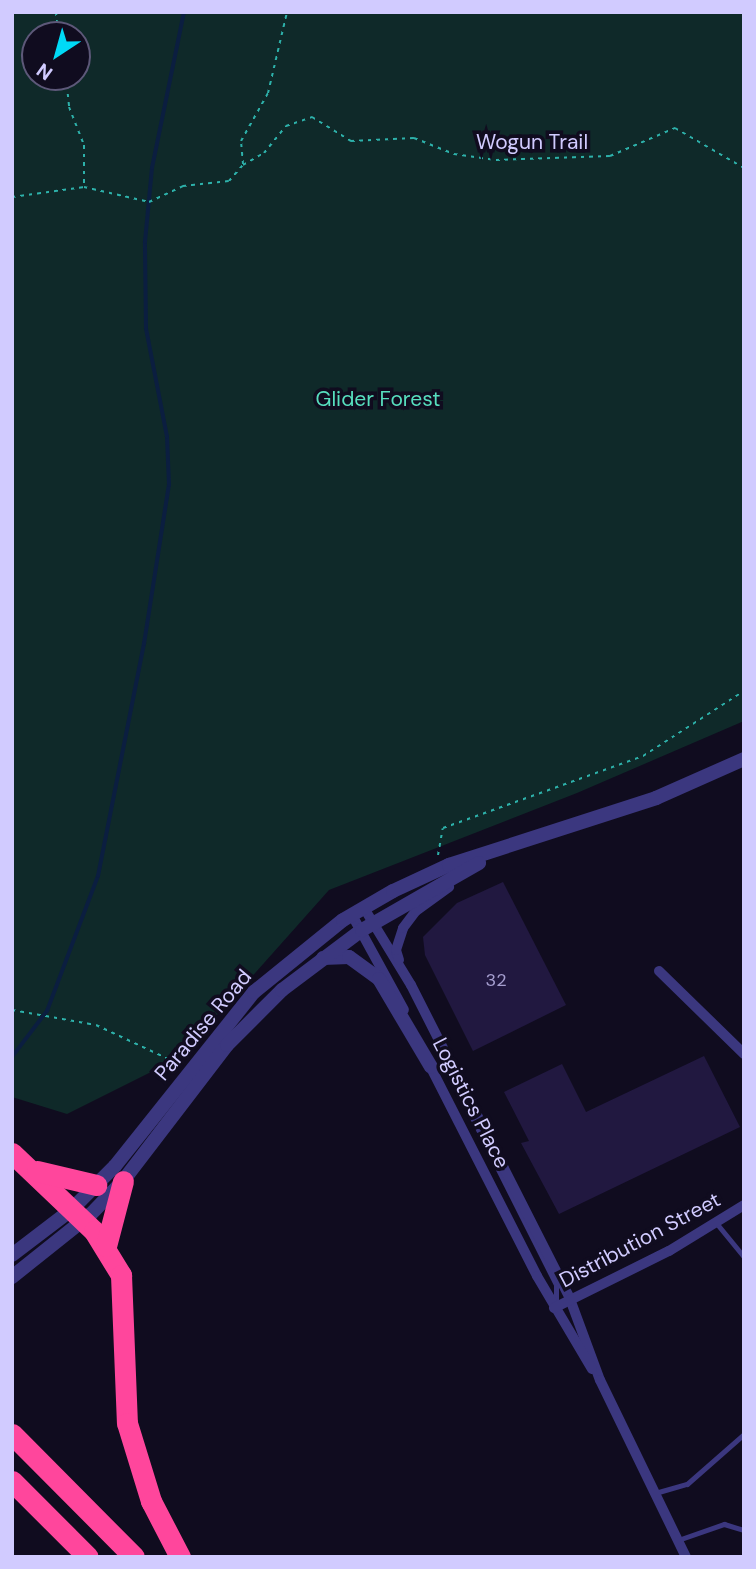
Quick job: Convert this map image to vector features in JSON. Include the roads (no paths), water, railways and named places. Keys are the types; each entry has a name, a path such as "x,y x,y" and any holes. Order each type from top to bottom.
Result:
{"highway":[{"path":"12,1153 106,1246 124,1287 122,1377 130,1436 151,1501 180,1557"},
{"path":"32,1170 96,1185"},
{"path":"106,1246 123,1181"},
{"path":"12,1434 134,1557"},
{"path":"12,1481 88,1557"}],"street":[{"name":"Paradise Road","path":"12,1277 77,1215 96,1185 254,992 296,955 358,911 436,871 695,783 744,759"},
{"name":"Paradise Road","path":"12,1255 77,1215 123,1181 227,1045 321,958 368,926 492,858 578,824"},
{"path":"401,967 398,939 416,911 492,858"},
{"name":"Logistics Place","path":"358,911 401,967 422,1006 570,1299 600,1380 686,1557"},
{"name":"Logistics Place","path":"368,926 431,1068 554,1308 600,1380"},
{"path":"321,958 349,957 379,979 431,1068"},
{"path":"659,971 744,1054"},
{"name":"Distribution Street","path":"554,1308 717,1224 744,1205"}],"lane":[{"name":"Logistics Place","path":"422,1006 436,1045 556,1285 560,1297 554,1308"},
{"path":"717,1224 744,1257"},
{"path":"655,1493 687,1484 744,1434"},
{"path":"678,1540 724,1524 744,1530"}],"waterway":[{"path":"12,1057 47,1011 98,876 144,644 169,485 167,437 146,329 145,242 152,168 184,12"}],"park label":[{"name":"Glider Forest","path":"378,399"}]}
